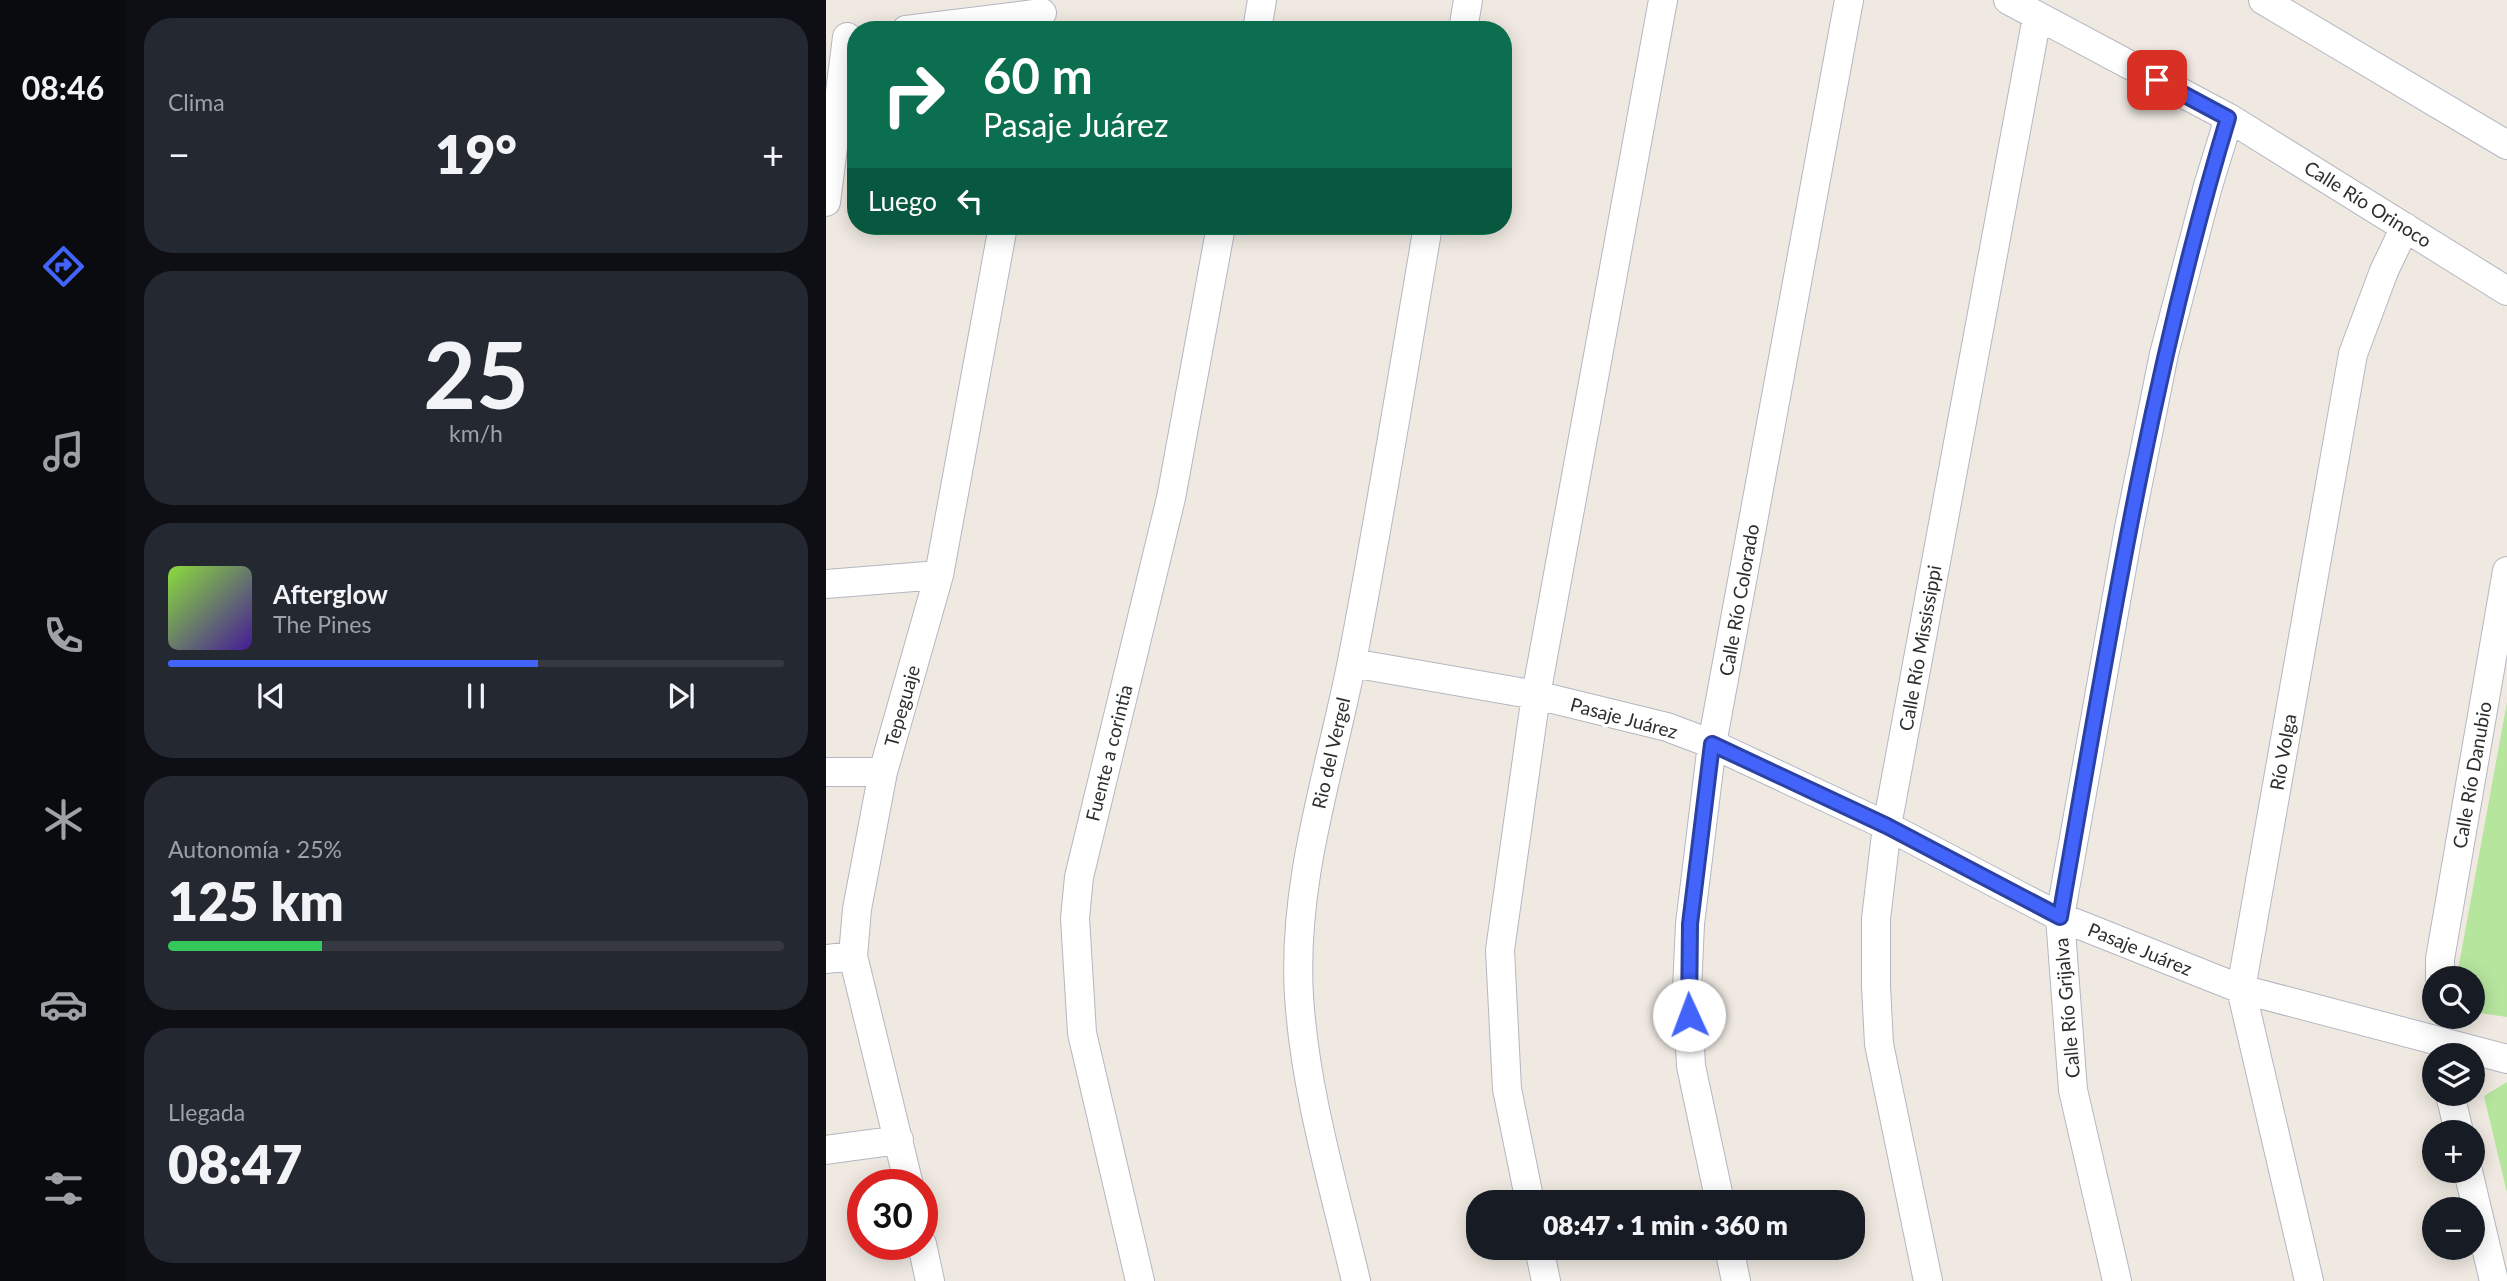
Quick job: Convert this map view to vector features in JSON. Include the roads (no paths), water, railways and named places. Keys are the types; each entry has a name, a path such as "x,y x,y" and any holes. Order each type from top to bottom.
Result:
{"street":[{"path":"1258,21 1262,0"},
{"path":"1464,21 1468,0"},
{"path":"1528,1190 1507,1089 1500,950 1536,695 1663,0"},
{"name":"Calle Río Colorado","path":"1717,1190 1691,1066 1687,989 1690,924 1712,744 1849,0"},
{"name":"Calle Río Orinoco","path":"2008,0 2228,118 2507,291"},
{"path":"2263,0 2507,145"},
{"path":"982,21 1042,14"},
{"name":"Calle Río Mississippi","path":"1928,1281 1880,1044 1876,986 1877,919 1887,826 2037,17"},
{"path":"826,202 843,37"},
{"name":"Calle Río Grijalva","path":"2117,1281 2074,1090 2060,917 2129,528 2164,354 2228,118"},
{"name":"Río Volga","path":"2309,1281 2241,989 2353,354 2384,271 2405,228"},
{"name":"Tepeguaje","path":"905,1169 899,1140 839,958 856,909 883,772 939,575 1001,235"},
{"name":"Fuente a corintia","path":"1140,1281 1082,1033 1075,918 1079,877 1171,498 1219,235"},
{"name":"Rio del Vergel","path":"1356,1281 1307,1063 1299,971 1299,934 1306,867 1352,663 1427,235"},
{"name":"Calle Río Danubio","path":"2440,966 2507,571"},
{"path":"826,584 939,575"},
{"name":"Pasaje Juárez","path":"1352,663 1536,695 1667,727 1712,744 1887,826 2060,917 2241,989 2440,1038 2507,1059"},
{"path":"826,772 883,772"},
{"path":"826,1150 899,1140"},
{"path":"2471,1183 2494,1281"},
{"path":"925,1260 930,1281"},
{"path":"1542,1260 1546,1281"},
{"path":"1732,1260 1736,1281"}]}
